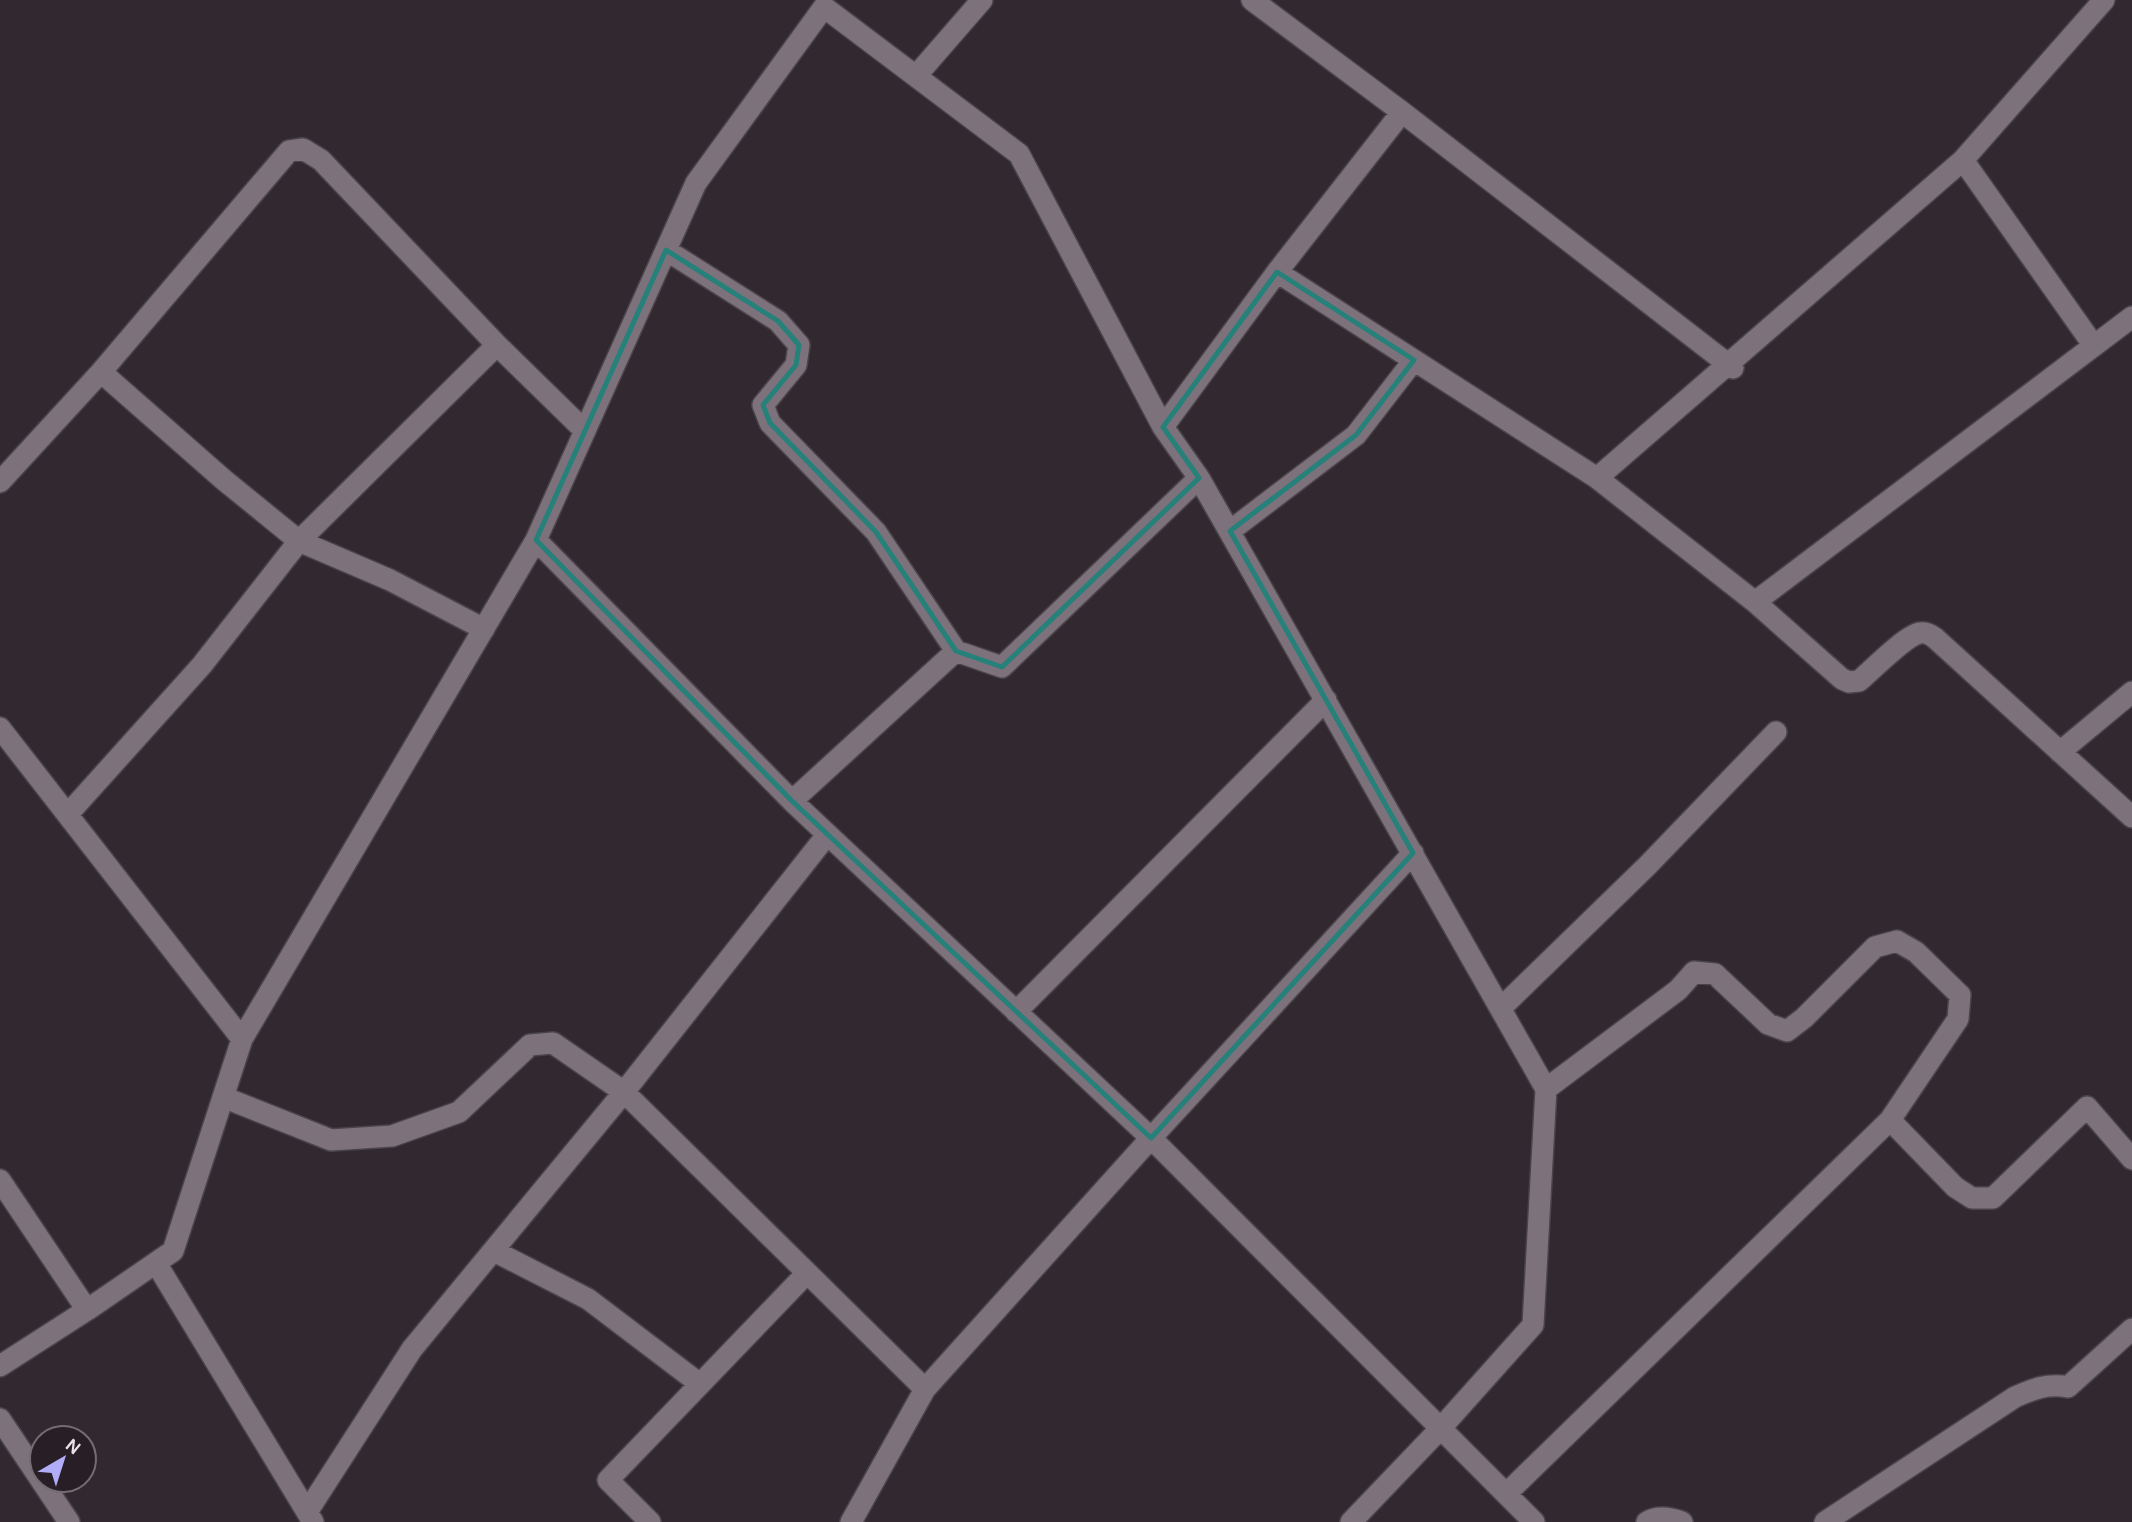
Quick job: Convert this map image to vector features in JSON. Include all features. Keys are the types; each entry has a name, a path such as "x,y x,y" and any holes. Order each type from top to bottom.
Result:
{"street":[{"path":"916,76 982,0"},
{"path":"1252,0 1731,366"},
{"path":"1597,478 1731,366 1964,159 2104,0"},
{"path":"0,1366 173,1251 242,1039 536,540 696,183 828,4 1019,155 1163,427 1199,478 1230,531 1546,1088 1533,1325 1440,1429 1351,1522"},
{"path":"1163,427 1402,112"},
{"path":"0,482 101,372 289,151 303,149 321,160 497,345 585,431"},
{"path":"1964,159 2094,346"},
{"path":"666,250 778,321 799,345 796,365 763,405 770,423 876,532 956,650 1002,667 1199,478"},
{"path":"1278,272 1597,478 1755,602 1842,679 1849,682 1859,681 1909,638 1920,633 1928,633 1936,638 2132,817"},
{"path":"1755,602 2132,317"},
{"path":"68,814 202,665 299,541 497,345"},
{"path":"1230,531 1356,435 1414,360"},
{"path":"101,372 224,480 299,541 390,580 484,629"},
{"path":"536,540 792,801 1150,1138 1534,1522"},
{"path":"792,801 956,650"},
{"path":"2060,752 2132,692"},
{"path":"1016,1012 1326,699"},
{"path":"0,728 242,1039"},
{"path":"1501,1008 1648,865 1776,732"},
{"path":"156,1263 310,1517 412,1349 624,1092 827,835"},
{"path":"851,1522 925,1389 1150,1138 1413,853"},
{"path":"1506,1494 1890,1120 1958,1019 1960,995 1916,952 1896,941 1875,947 1804,1018 1787,1031 1768,1024 1715,974 1694,972 1678,990 1546,1088"},
{"path":"223,1097 331,1140 392,1136 459,1112 530,1045 553,1043 624,1092 925,1389"},
{"path":"1890,1120 1955,1187 1972,1198 1993,1198 2087,1107 2132,1159"},
{"path":"0,1180 87,1310"},
{"path":"494,1251 587,1299 700,1384"},
{"path":"650,1522 608,1480 807,1273"},
{"path":"1825,1522 2015,1397 2038,1387 2068,1387 2132,1329"},
{"path":"0,1419 69,1522"},
{"path":"1647,1522 1662,1518 1682,1522"}],"highlighted area":[{"path":"666,250 778,321 799,345 796,365 763,405 770,423 876,532 956,651 1002,667 1199,478 1163,427 1277,272 1414,360 1356,435 1230,531 1413,853 1151,1138 792,801 536,540"}]}
